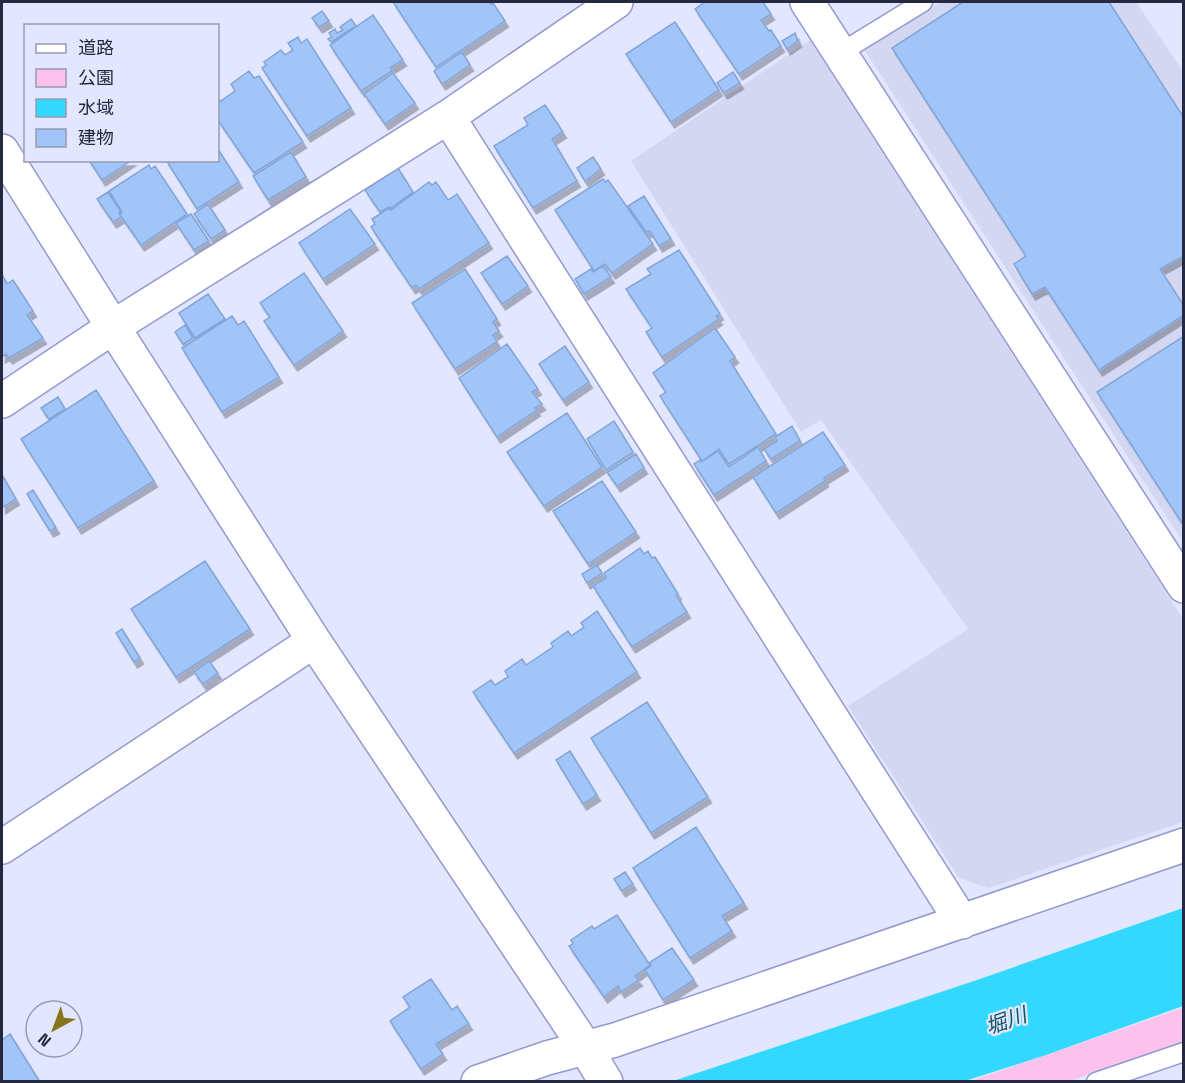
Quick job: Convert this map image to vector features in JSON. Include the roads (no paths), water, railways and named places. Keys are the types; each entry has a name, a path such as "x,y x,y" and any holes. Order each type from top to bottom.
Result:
{"street":[{"path":"2,401 113,327 448,117 616,2"},
{"path":"807,2 1184,586"},
{"path":"448,117 962,922"},
{"path":"2,151 314,641 585,1047 606,1082"},
{"path":"2,847 314,641"},
{"path":"478,1082 585,1047 615,1040 1184,845"}],"lane":[{"path":"840,53 922,2"},
{"path":"1096,1082 1184,1052"}],"water":[{"name":"堀川","path":"1183,908 1183,1006 1046,1055 965,1081 673,1081 977,980"}]}
